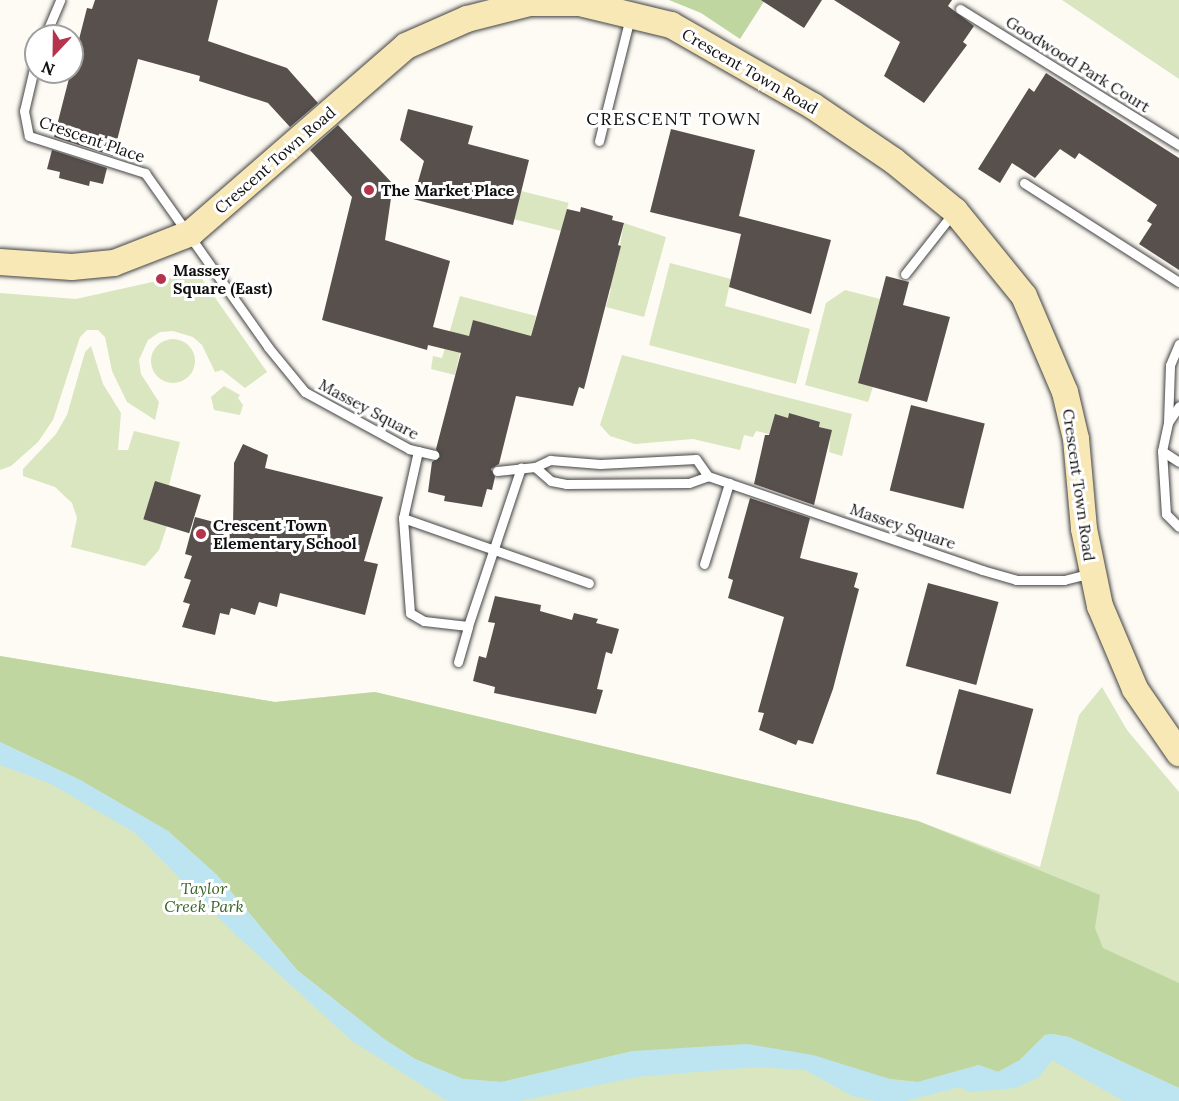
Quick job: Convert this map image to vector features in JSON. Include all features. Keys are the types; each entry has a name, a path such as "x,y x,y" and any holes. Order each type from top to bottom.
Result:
{"street":[{"name":"Crescent Town Road","path":"0,262 72,267 114,263 190,233 406,45 467,19 529,2 580,3 631,13 671,25 813,106 894,161 955,211 1024,296 1046,340 1065,392 1076,439 1092,573 1100,606 1121,661 1140,698 1179,753"}],"lane":[{"path":"50,24 60,0"},
{"name":"Goodwood Park Court","path":"960,9 1179,145"},
{"path":"599,141 631,13"},
{"name":"Crescent Place","path":"30,84 24,111 29,136 145,173 190,233"},
{"path":"1024,183 1179,282"},
{"path":"905,274 955,211"},
{"name":"Massey Square","path":"190,233 268,347 305,392 418,451 434,455"},
{"path":"1179,344 1170,365 1168,423 1162,451 1166,514 1179,527"},
{"path":"1168,423 1179,406"},
{"path":"418,451 403,518 410,613 424,621 468,626"},
{"path":"1162,451 1179,462"},
{"name":"Massey Square","path":"497,471 535,467 550,460 600,464 696,459 708,476 1016,579 1064,580 1092,573"},
{"path":"535,467 551,481 566,483 689,483 708,476"},
{"path":"458,662 521,468"},
{"path":"704,564 729,483"},
{"path":"403,518 589,583"}],"green space":[{"path":"669,0 765,0 740,39 701,13"},
{"path":"1062,0 1179,0 1179,79"},
{"path":"521,191 569,203 562,231 514,219"},
{"path":"624,223 666,237 644,317 606,307 611,289 606,287 612,265 616,266"},
{"path":"670,263 731,279 725,306 810,329 796,384 649,345"},
{"path":"193,266 267,372 245,388 222,370 215,372 202,345 193,337 173,331 160,332 148,340 139,360 141,374 159,402 155,420 127,402 112,371 105,337 98,330 87,330 80,337 53,420 38,442 11,466 0,470 0,293 76,299 170,278"},
{"path":"845,290 880,299 858,382 873,387 868,402 805,385 826,303"},
{"path":"460,296 536,316 529,344 473,320 469,336 464,335 455,375 431,369 433,356 442,358"},
{"path":"173,339 182,340 189,345 194,352 194,370 189,377 182,382 173,383 164,382 157,377 152,370 151,361 152,352 157,345 164,340"},
{"path":"91,346 103,384 121,413 118,450 128,450 134,431 180,442 169,485 143,519 167,526 159,550 145,566 71,547 77,518 72,503 55,487 23,476 23,469 56,434 67,415 85,352"},
{"path":"622,355 852,414 842,456 829,452 831,430 819,427 820,422 789,413 788,418 775,415 769,434 756,431 753,437 744,435 740,450 693,439 635,444 610,436 600,425"},
{"path":"224,386 240,395 238,398 243,405 240,415 214,410 211,397"},
{"name":"Taylor Creek Park","path":"0,656 275,702 375,692 918,821 1040,867 1079,715 1102,687 1127,730 1179,792 1179,1101 0,1101"},
{"name":"Taylor Creek Park","path":"0,656 275,702 375,692 918,821 1100,895 1095,928 1103,948 1179,983 1179,1088 1069,1037 1052,1034 1045,1035 1020,1060 998,1072 979,1065 918,1082 633,1051 502,1082 463,1079 415,1059 384,1039 297,970 217,875 168,831 80,780 0,742"}],"water":[{"path":"0,742 80,780 168,831 217,875 297,970 384,1039 415,1059 463,1079 502,1082 633,1051 747,1044 813,1055 893,1080 918,1082 979,1065 998,1072 1020,1060 1045,1035 1052,1034 1069,1037 1179,1088 1179,1101 1123,1101 1052,1060 1039,1077 1016,1088 969,1092 960,1087 906,1101 874,1101 852,1096 805,1070 757,1067 637,1077 520,1101 447,1101 352,1041 234,933 135,833 51,784 0,765"}],"building":[{"path":"95,0 218,0 208,41 287,68 318,103 290,127 268,103 199,81 200,76 138,59 113,156 54,137 68,84 84,84 83,24 87,8 92,9"},
{"path":"761,0 822,0 804,28"},
{"path":"834,0 952,0 948,6 974,26 963,42 967,45 924,103 884,76 900,42"},
{"path":"1046,73 1179,158 1179,270 1139,244 1152,224 1147,221 1157,205 1079,153 1075,159 1060,149 1035,178 1012,163 1000,183 978,169 1029,88 1034,92"},
{"path":"408,109 473,126 468,144 529,160 513,225 413,199 424,161 400,140"},
{"path":"338,125 393,184 385,240 450,261 433,327 469,336 473,320 531,336 567,209 580,212 581,207 613,216 612,220 624,223 618,245 621,246 584,389 579,387 573,406 516,396 499,464 491,469 495,477 492,490 487,489 482,507 444,501 445,496 428,492 432,462 440,457 436,449 461,353 428,345 427,350 322,320 352,197 310,150"},
{"path":"671,129 755,150 739,216 831,240 811,314 729,287 741,234 650,212"},
{"path":"52,150 107,168 103,184 90,181 89,186 59,178 60,172 47,169"},
{"path":"886,276 909,282 903,305 950,317 927,402 858,383"},
{"path":"911,405 985,423 963,509 890,490"},
{"path":"789,413 820,422 819,427 832,430 814,505 754,484 765,435 769,435 775,414 788,418"},
{"path":"243,444 268,455 265,468 383,497 364,561 378,564 365,615 280,593 277,607 259,602 255,615 231,608 229,615 220,613 215,635 182,627 190,604 183,602 191,580 184,578 192,556 185,554 195,517 233,527 234,463"},
{"path":"155,481 201,495 189,533 143,519"},
{"path":"750,498 810,518 800,558 858,573 854,587 859,589 833,689 813,744 798,740 796,745 759,730 764,713 758,712 784,617 728,598 733,580 728,578"},
{"path":"928,583 999,602 976,685 906,666"},
{"path":"495,596 541,605 540,611 572,620 574,613 598,619 596,623 619,629 612,654 606,652 597,689 603,690 596,714 494,693 495,687 473,681 479,656 486,658 495,623 488,622"},
{"path":"959,689 1033,709 1011,794 936,774"}],"place":[{"name":"The Market Place","path":"369,190"},
{"name":"Massey Square (East)","path":"161,279"},
{"name":"Crescent Town Elementary School","path":"201,534"}],"district":[{"name":"CRESCENT TOWN","path":"674,119"}]}
